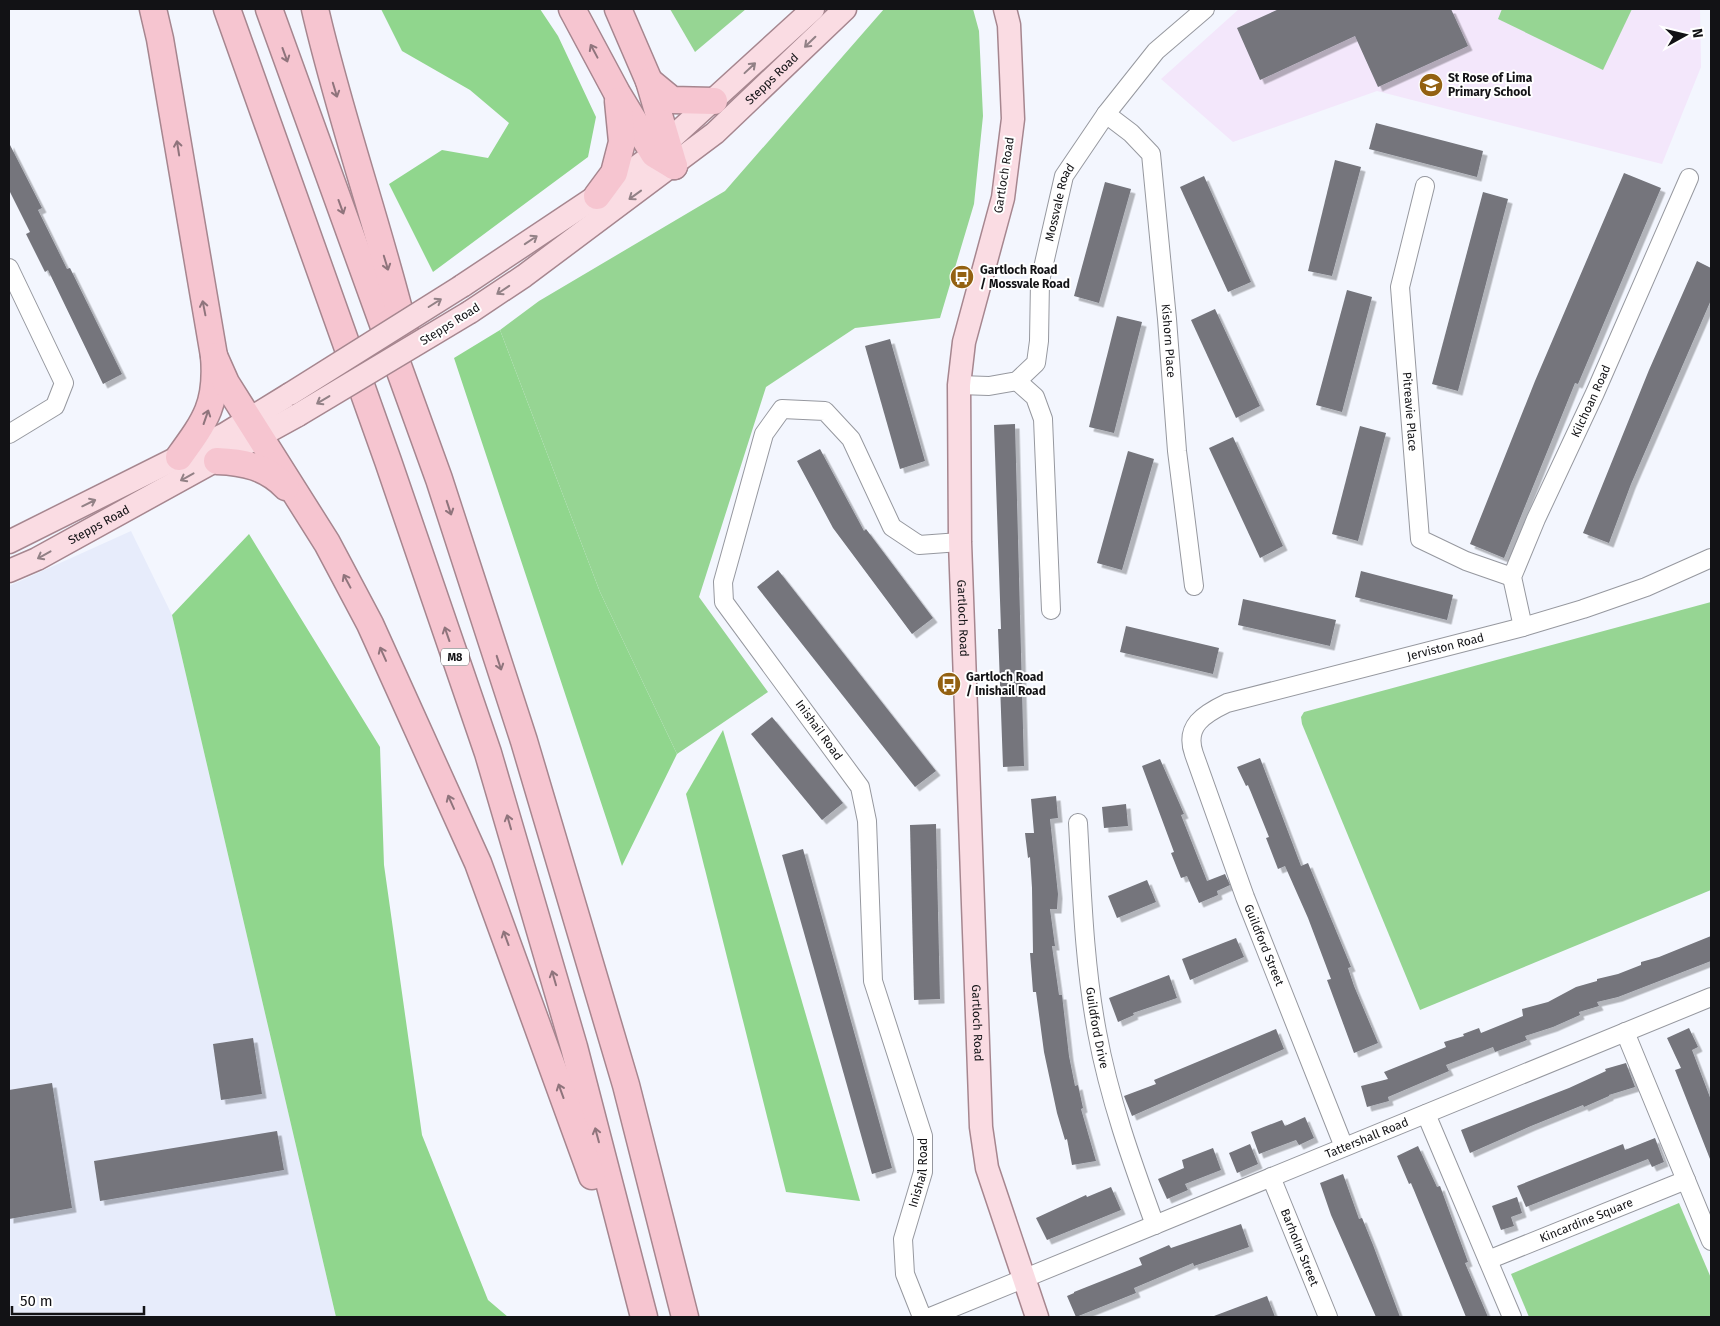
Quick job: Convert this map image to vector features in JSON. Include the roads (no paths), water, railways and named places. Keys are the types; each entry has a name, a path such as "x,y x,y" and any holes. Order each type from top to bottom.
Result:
{"highway":[{"path":"153,9 160,39 214,356 216,382 204,423 179,457"},
{"name":"M8","path":"227,9 384,451 488,753 574,1047 644,1317"},
{"path":"269,9 439,479 524,741 626,1085 685,1317"},
{"path":"315,9 329,70 398,303 439,479"},
{"path":"572,9 616,93 666,154"},
{"path":"618,9 649,81 666,154"},
{"path":"649,81 672,100 714,101"},
{"path":"596,196 614,173 622,142 616,93"},
{"path":"214,356 226,383 327,543 370,624 478,863 644,1317"},
{"path":"217,461 236,461 265,470 300,502"}],"main road":[{"name":"Stepps Road","path":"9,542 179,457 255,428 298,415 470,312 524,276 666,154 714,101 813,9"},
{"name":"Stepps Road","path":"9,571 37,559 217,461 290,394 462,286 596,196 666,154 716,133 845,9"},
{"name":"Gartloch Road","path":"1005,9 1009,25 1013,119 1003,198 964,342 959,385 960,542 981,1127 988,1168 1037,1317"}],"street":[{"name":"Mossvale Road","path":"1018,381 1036,363 1039,341 1040,281 1064,176 1106,114 1156,51 1205,9"},
{"name":"Kishorn Place","path":"1106,114 1131,132 1151,154 1167,319 1177,451 1194,586"},
{"name":"Kilchoan Road","path":"1512,577 1536,519 1595,394 1689,178"},
{"name":"Pitreavie Place","path":"1425,186 1400,287 1420,539 1466,561 1512,577"},
{"path":"9,268 64,383 55,406 9,434"},
{"path":"959,385 989,386 1018,381 1035,396 1043,419 1051,610"},
{"name":"Inishail Road","path":"922,1317 905,1274 903,1238 923,1172 923,1136 873,981 867,821 860,787 724,602 723,582 764,434 782,410 825,411 850,439 892,527 919,545 960,542"},
{"name":"Jerviston Road","path":"1189,741 1196,724 1210,712 1227,703 1523,627 1646,588 1711,558"},
{"path":"1512,577 1523,627"},
{"name":"Guildford Street","path":"1189,741 1245,897 1344,1147"},
{"name":"Guildford Drive","path":"1078,823 1086,952 1097,1032 1118,1120 1154,1225"},
{"name":"Tattershall Road","path":"930,1317 1711,997"},
{"path":"1624,1032 1711,1241"},
{"path":"1426,1114 1512,1317"},
{"name":"Barholm Street","path":"1271,1177 1328,1317"},
{"name":"Kincardine Square","path":"1488,1260 1686,1180"}],"place":[{"name":"St Rose of Lima Primary School","path":"1431,85"},
{"name":"Gartloch Road / Mossvale Road","path":"962,277"},
{"name":"Gartloch Road / Inishail Road","path":"949,684"}]}
